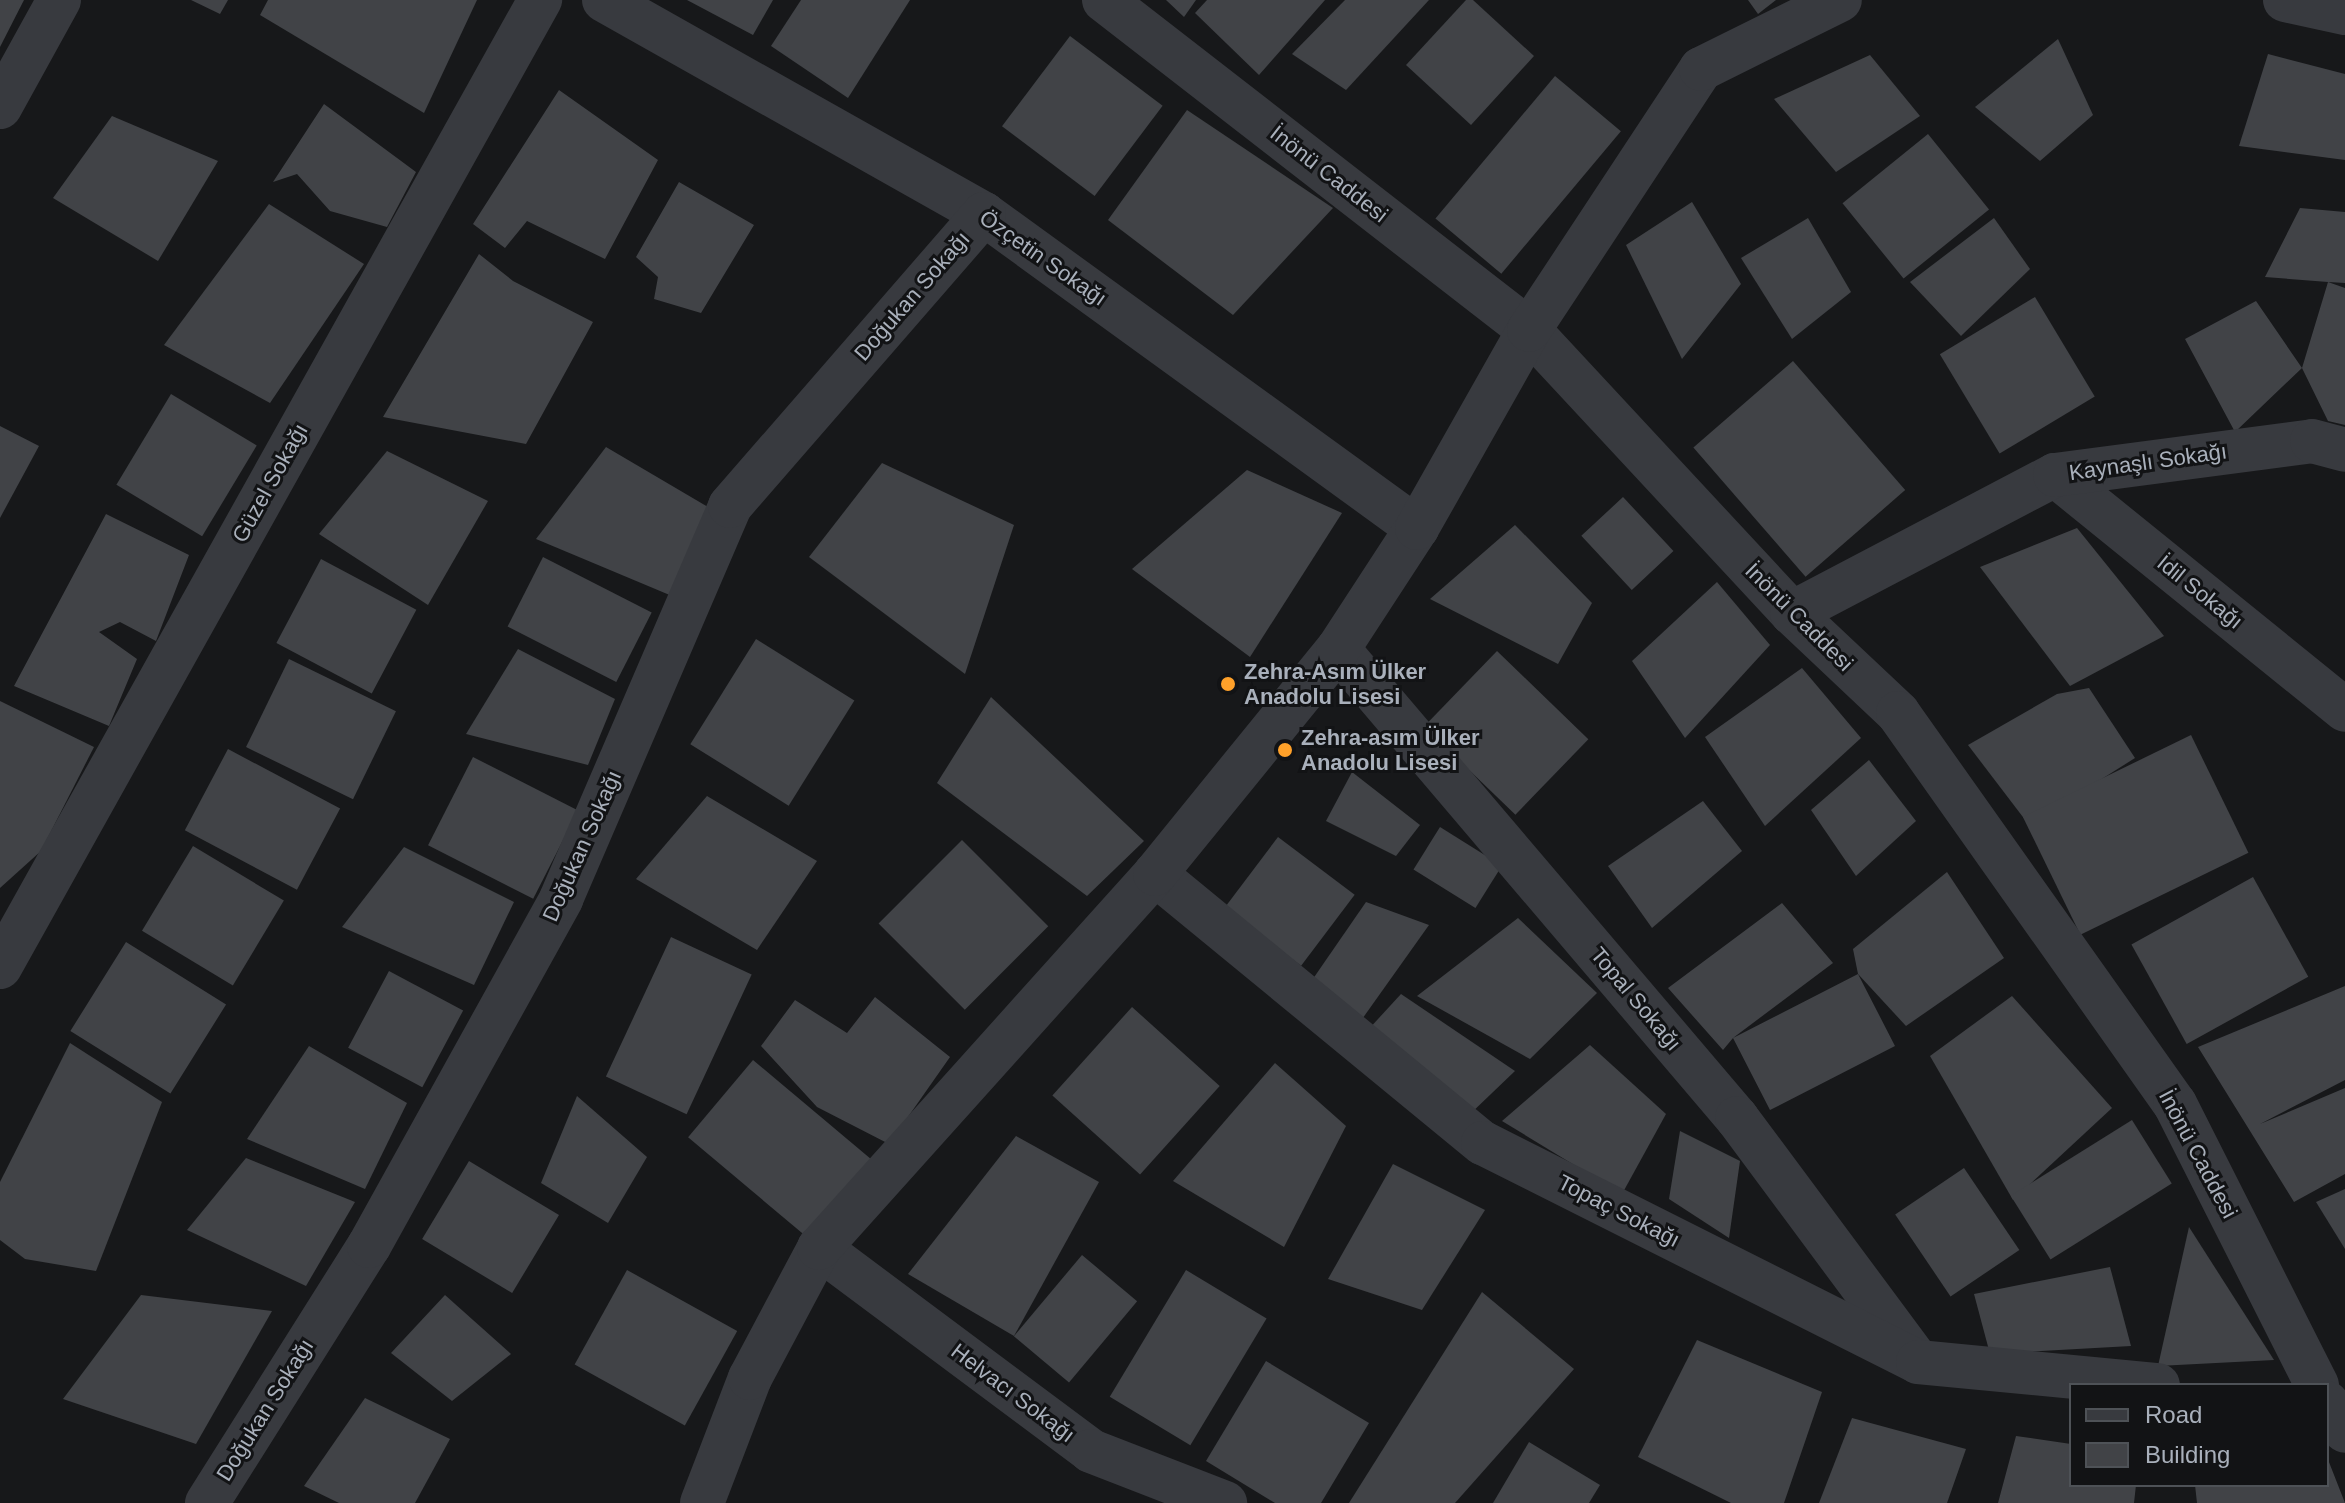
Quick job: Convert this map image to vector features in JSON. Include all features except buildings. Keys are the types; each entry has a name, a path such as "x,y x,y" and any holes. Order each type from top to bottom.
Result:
{"street":[{"path":"0,107 59,0"},
{"name":"Güzel Sokağı","path":"0,967 540,0"},
{"name":"Özçetin Sokağı","path":"604,0 984,214 1417,528"},
{"name":"İnönü Caddesi","path":"1104,0 1529,330 1792,613 1898,713 2175,1104 2316,1383"},
{"path":"702,1503 750,1378 819,1248 1155,874 1338,649 1417,528 1529,330 1701,69 1840,0"},
{"path":"2285,0 2345,13"},
{"name":"Doğukan Sokağı","path":"207,1503 369,1246 561,899 730,506 984,214"},
{"name":"Kaynaşlı Sokağı","path":"1792,613 2055,475 2312,441 2345,450"},
{"name":"İdil Sokağı","path":"2055,475 2345,710"},
{"name":"Topal Sokağı","path":"1338,649 1737,1118 1918,1362"},
{"name":"Topaç Sokağı","path":"1155,874 1483,1143 1918,1362 2137,1383"},
{"name":"Helvacı Sokağı","path":"819,1248 1091,1451 1225,1503"},
{"path":"2329,1406 2345,1431"}],"place":[{"name":"Zehra-Asım Ülker Anadolu Lisesi","path":"1228,684"},
{"name":"Zehra-asım Ülker Anadolu Lisesi","path":"1285,750"}]}
